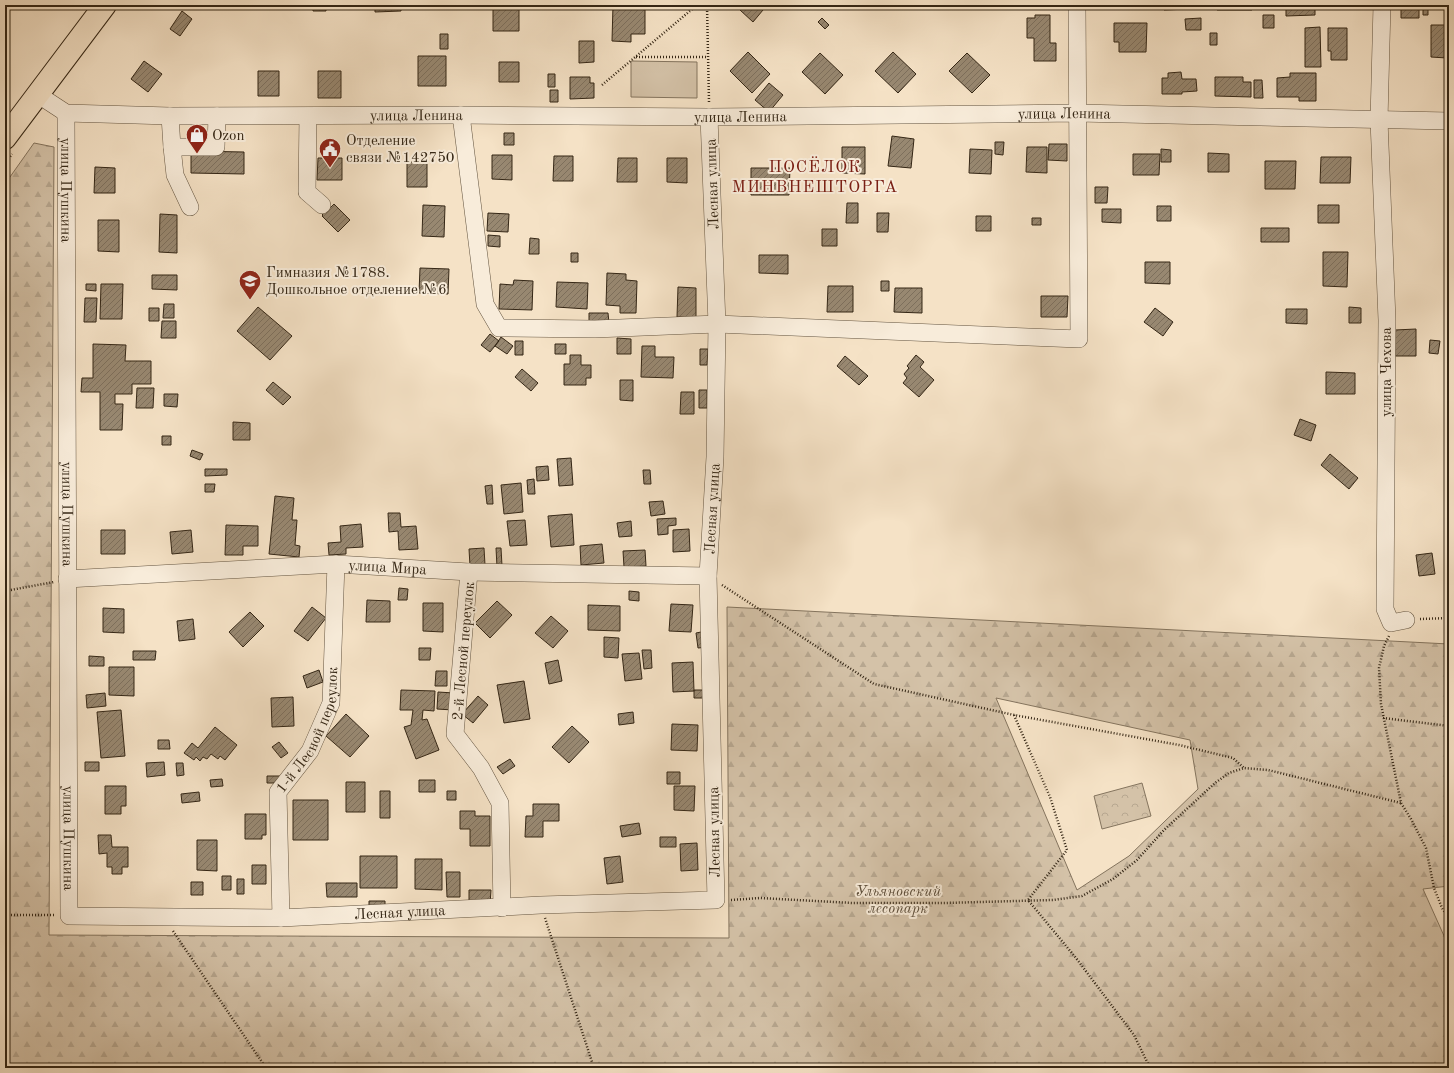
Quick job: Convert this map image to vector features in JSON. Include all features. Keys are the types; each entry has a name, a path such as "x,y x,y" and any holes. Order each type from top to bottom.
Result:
{"main road":[{"path":"5,138 105,5"}],"street":[{"path":"461,115 485,304 498,328 595,330 717,324 1079,339 1077,5"},
{"name":"улица Чехова","path":"1382,5 1379,120 1387,320 1385,609 1398,621"},
{"path":"37,94 66,113"},
{"name":"улица Ленина","path":"66,113 170,116 461,115 709,118 1077,113 1449,121"},
{"name":"улица Пушкина","path":"66,113 67,579 70,916"},
{"path":"170,116 175,175 190,207"},
{"path":"172,146 216,147 217,116"},
{"path":"308,116 307,192 322,204"},
{"name":"Лесная улица","path":"70,916 281,918 541,905 716,900 708,576 715,456 717,324 709,118"},
{"name":"улица Мира","path":"67,579 336,564 470,572 708,576"},
{"name":"1-й Лесной переулок","path":"281,918 278,792 310,751 331,703 336,564"},
{"name":"2-й Лесной переулок","path":"470,572 455,734 481,768 500,803 502,908"}],"path":[{"path":"602,85 698,5"},
{"path":"707,5 709,118"},
{"path":"636,57 707,57"},
{"path":"708,576 874,684 1014,715 1179,745 1233,758 1244,768"},
{"path":"5,591 67,579"},
{"path":"1449,618 1398,621 1392,629 1384,646 1379,668 1380,704 1401,803 1426,848 1434,888 1442,908 1449,919"},
{"path":"1014,715 1050,797 1067,850 1028,900"},
{"path":"1383,718 1449,726"},
{"path":"716,900 760,898 853,903 946,903 1053,900 1082,896 1113,879 1137,860 1164,830 1215,782 1229,773 1244,768 1268,770 1401,803"},
{"path":"1028,900 1076,958 1134,1035 1150,1068"},
{"path":"541,905 594,1068"},
{"path":"5,915 70,916"},
{"path":"163,917 266,1068"}],"green space":[{"path":"631,61 697,62 697,98 631,97"},
{"name":"Ульяновский лесопарк","path":"34,143 54,147 49,935 729,938 727,607 1449,644 1449,886 1423,889 1449,947 1449,1068 5,1068 5,184","holes":["996,698 1190,740 1198,789 1129,856 1077,890"]},
{"path":"1142,783 1151,816 1102,829 1094,796"}],"building":[{"path":"313,5 326,5 326,11 313,11"},
{"path":"340,5 361,5 361,8 340,8"},
{"path":"375,5 401,5 401,11 375,12"},
{"path":"613,5 642,5 642,7 645,7 645,34 631,34 631,42 612,41"},
{"path":"745,5 758,5 763,10 753,22 740,10"},
{"path":"1164,5 1190,5 1190,9 1164,10"},
{"path":"1217,5 1233,5 1233,10 1217,10"},
{"path":"1233,5 1252,5 1252,10 1233,10"},
{"path":"1286,5 1315,5 1315,15 1286,16"},
{"path":"1401,5 1419,5 1419,18 1401,18"},
{"path":"1423,5 1428,5 1428,15 1423,15"},
{"path":"519,6 519,31 493,31 493,7"},
{"path":"182,11 192,19 180,36 170,29"},
{"path":"1035,15 1050,15 1050,43 1056,43 1056,61 1034,61 1034,38 1027,38 1027,18 1035,18"},
{"path":"1263,15 1274,15 1274,28 1263,28"},
{"path":"822,18 829,25 825,29 818,22"},
{"path":"1201,18 1201,30 1186,30 1185,19"},
{"path":"1114,23 1147,23 1146,52 1119,52 1119,42 1114,42"},
{"path":"1431,25 1449,25 1449,48 1447,49 1447,58 1431,57"},
{"path":"1320,27 1321,67 1305,67 1305,28"},
{"path":"1328,28 1347,28 1347,60 1331,60 1331,51 1328,51"},
{"path":"1210,33 1217,33 1217,45 1210,45"},
{"path":"440,34 448,34 448,49 440,49"},
{"path":"579,41 594,41 594,62 579,63"},
{"path":"748,52 770,74 752,93 730,71"},
{"path":"893,52 916,74 898,93 875,71"},
{"path":"820,53 843,75 825,94 802,72"},
{"path":"967,53 990,75 972,93 949,71"},
{"path":"418,56 446,56 446,86 418,86"},
{"path":"144,61 162,74 148,92 131,79"},
{"path":"499,62 519,62 519,82 499,82"},
{"path":"258,71 279,71 279,96 258,96"},
{"path":"318,71 341,71 341,98 318,98"},
{"path":"1181,72 1182,79 1196,79 1197,91 1182,92 1182,94 1162,94 1162,78 1168,78 1168,73"},
{"path":"1290,73 1316,73 1316,101 1299,101 1299,97 1277,97 1277,78 1290,77"},
{"path":"548,74 555,74 555,87 548,87"},
{"path":"570,77 590,77 590,83 594,83 594,98 570,99"},
{"path":"1215,77 1243,77 1243,82 1251,82 1251,97 1215,96"},
{"path":"1254,80 1262,80 1263,98 1254,98"},
{"path":"769,83 783,95 769,112 755,100"},
{"path":"550,90 558,90 558,102 550,102"},
{"path":"504,133 514,133 514,145 504,145"},
{"path":"892,136 914,139 911,168 888,166"},
{"path":"995,142 1004,142 1003,155 995,154"},
{"path":"1049,144 1067,144 1067,161 1048,160"},
{"path":"842,147 865,147 865,174 842,173"},
{"path":"1027,147 1047,147 1047,173 1026,172"},
{"path":"970,149 992,150 991,174 969,173"},
{"path":"1161,149 1171,150 1171,162 1161,162"},
{"path":"191,151 244,152 244,174 191,173"},
{"path":"1208,153 1229,154 1229,172 1208,172"},
{"path":"1133,154 1160,154 1159,175 1133,175"},
{"path":"492,155 512,155 512,180 492,179"},
{"path":"554,156 573,156 573,181 553,181"},
{"path":"1321,157 1351,157 1350,183 1320,183"},
{"name":"Отделение связи №142750","path":"318,158 342,158 342,180 317,180"},
{"path":"618,158 637,158 637,182 617,182"},
{"path":"667,158 687,158 687,183 667,182"},
{"path":"1265,161 1296,161 1295,189 1265,189"},
{"path":"407,162 427,162 427,187 407,187"},
{"path":"95,167 115,168 115,193 94,193"},
{"path":"751,168 790,168 789,195 751,195"},
{"path":"1095,187 1108,187 1107,203 1095,203"},
{"path":"847,203 858,203 858,223 846,223"},
{"path":"334,204 350,220 338,232 322,216 323,215 321,213 329,209"},
{"path":"423,205 445,206 444,237 422,236"},
{"path":"1318,205 1339,205 1339,223 1318,223"},
{"path":"1157,206 1171,206 1171,221 1157,221"},
{"path":"1102,209 1121,209 1121,223 1102,222"},
{"path":"488,213 509,214 508,232 487,231"},
{"path":"877,213 889,213 888,232 877,232"},
{"path":"160,214 177,215 177,253 159,252"},
{"path":"976,216 991,216 991,231 976,231"},
{"path":"1032,218 1041,218 1041,225 1032,225"},
{"path":"98,220 119,220 119,252 98,251"},
{"path":"1261,228 1289,228 1289,242 1261,242"},
{"path":"822,229 837,229 837,246 822,246"},
{"path":"488,235 500,236 500,247 488,246"},
{"path":"530,238 539,239 539,254 529,254"},
{"path":"1323,252 1348,252 1347,287 1323,286"},
{"path":"571,253 578,253 578,262 571,262"},
{"path":"759,255 788,255 788,274 759,273"},
{"path":"1145,262 1170,262 1170,284 1145,283"},
{"path":"420,268 449,269 448,294 419,293"},
{"path":"607,273 626,274 626,280 637,281 636,313 620,313 620,306 606,305"},
{"path":"152,275 177,275 177,290 152,289"},
{"path":"514,280 533,281 532,310 499,309 500,284 513,285"},
{"path":"881,281 889,281 889,291 881,291"},
{"path":"557,282 588,283 587,309 556,307"},
{"path":"86,284 96,284 96,291 86,290"},
{"path":"101,284 123,284 122,319 100,319"},
{"path":"828,286 853,286 853,312 827,312"},
{"path":"678,287 696,288 696,318 677,317"},
{"path":"895,288 922,288 922,313 894,312"},
{"path":"1041,296 1068,296 1067,317 1041,317"},
{"path":"85,298 97,298 96,322 84,322"},
{"path":"164,304 174,304 174,318 163,318"},
{"path":"258,307 292,336 270,360 237,331"},
{"path":"1349,307 1361,308 1361,323 1349,323"},
{"path":"149,308 159,308 159,321 149,321"},
{"path":"1155,308 1173,322 1163,336 1144,322"},
{"path":"1286,309 1307,309 1307,324 1286,323"},
{"path":"589,313 608,313 609,323 589,324"},
{"path":"162,321 176,321 176,338 161,338"},
{"path":"1416,329 1416,356 1395,356 1395,330"},
{"path":"490,334 499,341 490,352 481,345"},
{"path":"501,337 513,346 507,354 495,346"},
{"path":"617,338 631,339 631,354 617,354"},
{"path":"1430,340 1440,341 1438,354 1429,353"},
{"path":"515,341 523,341 523,355 515,355"},
{"path":"93,344 126,345 125,361 151,361 151,384 132,384 132,394 115,394 115,404 123,404 122,430 100,430 100,392 81,392 82,378 93,378"},
{"path":"555,344 566,344 566,354 555,354"},
{"path":"642,346 655,346 655,357 674,357 673,378 641,377"},
{"path":"700,349 708,349 707,365 700,365"},
{"path":"570,355 581,355 581,365 591,365 591,378 586,378 586,385 564,385 564,364 570,364"},
{"path":"916,355 924,362 920,367 934,380 919,397 903,383 907,378 904,374 909,368 907,366"},
{"path":"845,356 868,376 859,385 837,366"},
{"path":"522,369 538,383 531,391 515,377"},
{"path":"1326,372 1355,373 1355,394 1326,394"},
{"path":"620,380 633,380 633,401 620,400"},
{"path":"273,382 291,397 283,405 266,390"},
{"path":"137,388 154,388 153,408 136,408"},
{"path":"699,390 707,390 707,408 699,408"},
{"path":"681,392 694,392 694,414 680,414"},
{"path":"164,394 178,394 177,407 164,406"},
{"path":"1300,419 1316,425 1311,441 1294,435"},
{"path":"233,422 250,423 250,440 233,440"},
{"path":"162,436 171,436 171,445 162,445"},
{"path":"192,450 203,454 200,460 190,456"},
{"path":"1330,454 1358,478 1349,489 1321,465"},
{"path":"571,458 573,485 559,486 557,459"},
{"path":"548,466 549,480 537,481 536,467"},
{"path":"205,469 227,469 227,475 205,476"},
{"path":"643,470 650,470 651,484 644,484"},
{"path":"534,479 535,494 528,494 527,480"},
{"path":"521,483 523,512 504,514 501,485"},
{"path":"205,484 215,484 214,492 205,492"},
{"path":"492,485 493,504 487,504 485,486"},
{"path":"275,496 294,498 292,520 297,520 295,545 300,546 299,557 269,554"},
{"path":"663,501 665,514 651,516 649,502"},
{"path":"388,513 400,513 401,527 416,526 418,549 399,550 398,531 389,532"},
{"path":"572,514 574,545 551,547 548,516"},
{"path":"676,518 676,525 668,526 668,534 658,535 657,519"},
{"path":"525,520 527,545 510,546 507,521"},
{"path":"631,521 632,536 619,537 617,523"},
{"path":"361,524 363,547 346,548 346,554 329,555 328,543 341,542 340,526"},
{"path":"226,525 258,526 258,546 243,546 243,555 225,555"},
{"path":"689,529 690,551 673,552 673,530"},
{"path":"101,530 125,530 125,554 101,554"},
{"path":"191,530 193,552 172,554 170,532"},
{"path":"602,544 604,563 581,565 580,546"},
{"path":"484,548 485,565 470,566 469,549"},
{"path":"496,548 501,548 502,566 497,567"},
{"path":"645,550 646,566 624,567 623,551"},
{"path":"1432,553 1435,574 1419,576 1416,555"},
{"path":"399,588 408,589 407,600 398,600"},
{"path":"629,591 639,592 639,601 629,600"},
{"path":"367,600 390,601 390,622 366,622"},
{"path":"497,601 512,615 490,638 475,623"},
{"path":"423,603 443,603 443,632 423,631"},
{"path":"671,604 693,605 691,632 669,631"},
{"path":"588,605 620,606 620,631 588,630"},
{"path":"312,607 326,618 308,641 294,631"},
{"path":"103,608 124,609 124,633 103,632"},
{"path":"250,612 264,626 243,647 229,632"},
{"path":"551,616 568,631 553,648 535,633"},
{"path":"193,619 195,639 179,641 177,621"},
{"path":"706,631 708,647 698,648 696,633"},
{"path":"604,637 619,638 618,658 604,657"},
{"path":"419,648 431,648 430,660 419,660"},
{"path":"642,650 651,650 652,668 644,669"},
{"path":"133,651 156,651 155,660 133,660"},
{"path":"639,653 642,679 625,681 622,654"},
{"path":"89,656 104,657 104,666 89,666"},
{"path":"558,660 562,681 549,684 545,663"},
{"path":"693,662 694,691 673,692 672,663"},
{"path":"109,667 134,667 134,696 109,695"},
{"path":"319,670 323,682 307,688 303,676"},
{"path":"436,671 447,671 447,686 435,686"},
{"path":"524,681 530,719 504,723 497,685"},
{"path":"401,690 435,691 434,711 423,710 422,720 427,719 439,750 416,759 404,727 411,725 413,710 400,710"},
{"path":"694,690 707,690 706,698 694,698"},
{"path":"438,692 454,693 453,710 437,709"},
{"path":"105,693 106,706 87,708 86,695"},
{"path":"478,696 488,705 473,723 462,714"},
{"path":"293,697 294,726 272,727 271,698"},
{"path":"121,710 125,756 101,758 97,712"},
{"path":"633,712 634,723 619,725 618,714"},
{"path":"346,714 369,736 350,757 326,736"},
{"path":"672,724 698,725 697,751 671,750"},
{"path":"572,726 589,742 569,763 552,747"},
{"path":"215,727 237,745 225,760 220,756 218,759 211,754 207,759 203,757 200,761 196,757 194,760 184,753 192,743 198,748"},
{"path":"158,740 169,740 170,749 158,749"},
{"path":"279,742 288,753 281,758 272,747"},
{"path":"510,759 515,766 503,774 497,767"},
{"path":"85,762 99,762 99,771 85,771"},
{"path":"164,762 165,775 147,777 146,763"},
{"path":"176,763 183,763 184,775 177,776"},
{"path":"667,772 680,772 680,784 667,784"},
{"path":"267,776 280,776 280,783 267,783"},
{"path":"222,779 223,786 211,787 210,780"},
{"path":"419,780 435,780 435,792 419,792"},
{"path":"346,782 365,782 365,812 346,812"},
{"path":"105,786 126,786 126,806 121,806 121,814 105,814"},
{"path":"674,786 695,786 694,811 674,810"},
{"path":"380,791 390,791 390,818 380,818"},
{"path":"447,791 456,791 456,800 447,800"},
{"path":"199,792 200,801 182,803 181,794"},
{"path":"293,800 328,800 328,840 293,840"},
{"path":"533,804 559,804 559,821 543,821 543,837 525,837 526,816 533,816"},
{"path":"460,811 475,811 475,816 490,816 490,846 470,846 470,829 460,829"},
{"path":"245,814 266,814 266,835 262,835 262,839 245,839"},
{"path":"639,823 641,834 622,837 620,826"},
{"path":"98,835 111,835 112,847 128,847 128,867 122,867 122,874 112,874 112,867 107,867 107,853 99,854"},
{"path":"660,837 676,837 676,847 660,847"},
{"path":"197,840 217,840 217,871 197,870"},
{"path":"697,843 698,870 681,871 680,844"},
{"path":"360,856 397,856 397,888 360,888"},
{"path":"620,856 623,882 607,884 604,858"},
{"path":"415,859 442,859 442,890 415,889"},
{"path":"252,865 266,865 266,884 252,884"},
{"path":"446,872 460,872 460,897 447,897"},
{"path":"222,876 231,876 231,890 222,890"},
{"path":"237,879 244,879 244,894 237,894"},
{"path":"191,882 203,882 203,895 191,895"},
{"path":"326,883 357,883 357,897 327,897"},
{"path":"469,890 491,890 490,905 469,905"},
{"path":"369,901 385,901 385,910 369,910"}],"place":[{"name":"Ozon","path":"197,154"},
{"name":"Отделение связи №142750","path":"330,168"},
{"name":"Гимназия №1788. Дошкольное отделение №6","path":"250,300"}],"district":[{"name":"ПОСЁЛОК МИНВНЕШТОРГА","path":"815,176"}]}
